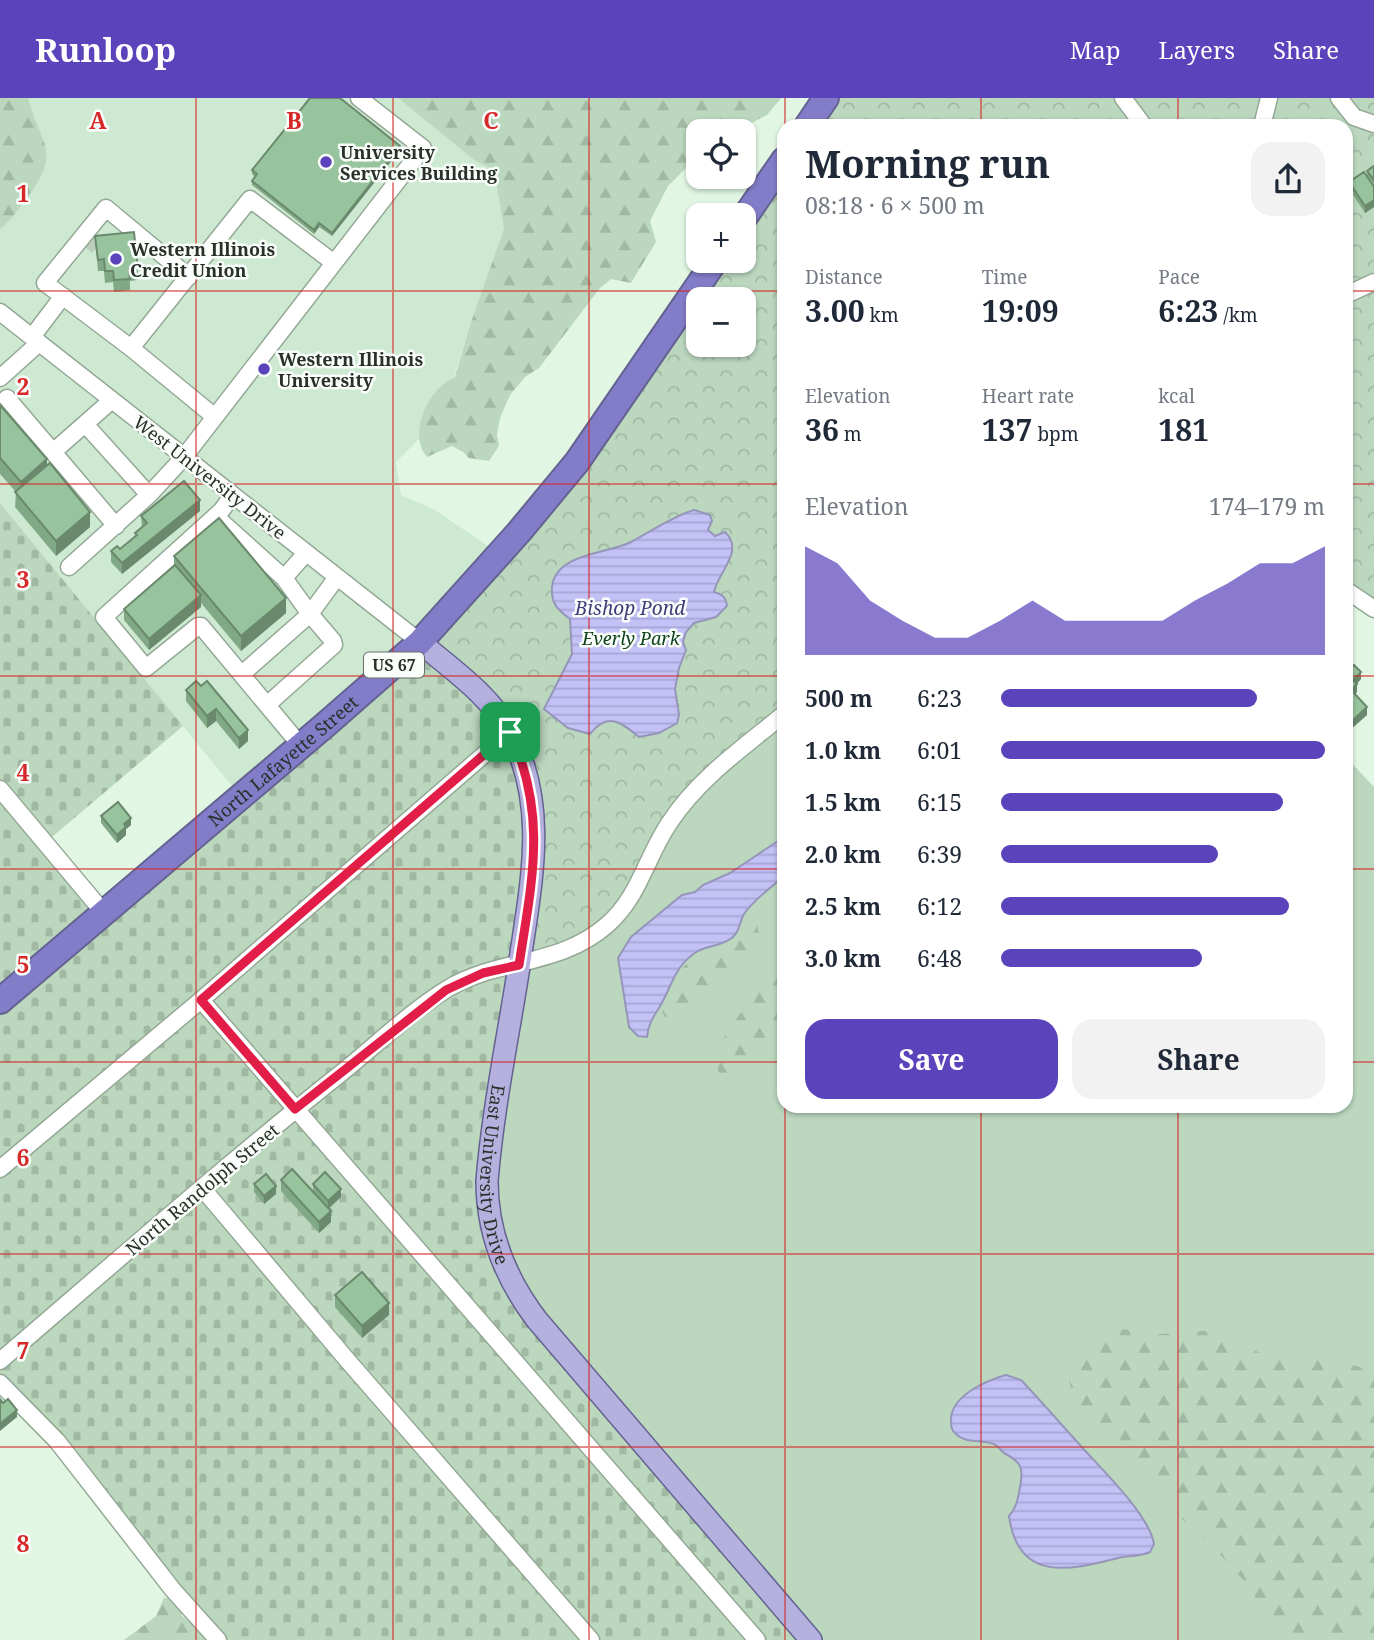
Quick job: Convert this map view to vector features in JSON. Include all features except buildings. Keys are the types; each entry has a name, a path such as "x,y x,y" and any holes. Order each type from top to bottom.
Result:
{"highway":[{"path":"812,119 826,98"},
{"path":"754,203 777,170"},
{"name":"North Lafayette Street","path":"3,993 104,913 420,642 577,462 707,273"}],"main road":[{"name":"East University Drive","path":"420,642 475,687 510,732 526,776 535,829 534,865 488,1181 490,1221 507,1273 537,1320 811,1640"}],"street":[{"path":"69,568 149,495 184,457 423,148 359,98"},
{"path":"1123,98 1139,119"},
{"path":"1264,119 1269,98"},
{"path":"1339,98 1354,117 1374,124"},
{"path":"131,348 250,199 334,263"},
{"path":"189,276 106,208 45,283 131,348 215,417"},
{"path":"67,256 81,254 90,243 99,231 95,221"},
{"path":"1353,292 1374,282"},
{"path":"0,378 36,340 63,296"},
{"name":"West University Drive","path":"0,313 420,642"},
{"path":"7,398 116,526"},
{"path":"53,452 112,400"},
{"path":"85,424 149,495"},
{"path":"233,495 215,516 104,617 146,668 201,626 301,746"},
{"path":"215,516 284,578 333,641 334,645 267,705"},
{"path":"284,578 306,553"},
{"path":"242,674 310,614 337,577"},
{"path":"1353,595 1374,609"},
{"name":"North Randolph Street","path":"0,1360 295,1109 446,990 483,973 570,950 608,924 626,904 641,881 660,838 689,797 777,719"},
{"path":"2,1165 201,1000 510,732"},
{"path":"0,789 104,913"},
{"path":"201,1000 757,1640"},
{"path":"203,1189 348,1361 591,1640"},
{"path":"0,1383 57,1441 173,1590 218,1640"}],"shaded area":[{"name":"Western Illinois University","path":"0,98 398,98 474,160 494,170 504,229 491,270 454,377 448,380 420,438 396,462 401,495 435,510 500,554 241,797 0,503"}],"green space":[{"path":"0,98 28,98 46,157 39,180 16,213 0,229"},
{"path":"398,98 781,98 767,115 756,121 686,119 686,168 668,186 650,221 656,242 631,283 611,279 600,288 539,368 525,377 510,395 500,418 497,435 499,446 489,461 469,458 452,446 427,457 421,448 419,437 423,413 429,401 436,391 455,377 469,328 504,229 494,170 474,160"},
{"path":"828,98 1374,98 1374,609 1353,595 1353,119 813,119"},
{"name":"Everly Park","path":"777,171 777,720 713,774 608,924 519,965 534,865 514,742 420,642 473,585 686,300 686,357 756,357 756,287 696,287 706,273 756,273 756,203"},
{"path":"0,503 183,726 46,842 103,913 420,642 493,707 533,811 489,1159 507,1273 812,1640 218,1640 0,1383"},
{"path":"777,721 777,1113 1353,1113 1353,764 1374,787 1374,1640 813,1640 537,1320 490,1221 519,965"},
{"path":"749,914 756,918 759,935 745,954 729,960 730,969 723,982 698,992 707,1006 699,1012 665,1017 660,1009 680,993 686,984 678,980 677,973 697,954 728,945 742,931 743,918"},
{"path":"777,976 777,1035 748,1062 722,1077 717,1065 718,1051 725,1035 762,990"},
{"path":"1118,1329 1148,1335 1216,1330 1260,1353 1295,1354 1374,1371 1374,1640 1301,1640 1283,1623 1265,1612 1244,1581 1209,1542 1175,1513 1156,1479 1076,1409 1069,1380 1095,1340"},
{"path":"180,1597 186,1611 181,1615 211,1640 124,1640 156,1616 164,1598"}],"water":[{"name":"Bishop Pond","path":"694,510 710,515 712,521 708,530 715,536 725,532 732,547 714,592 723,596 727,606 716,617 694,623 686,632 683,642 686,650 675,689 679,715 677,723 659,733 639,737 627,727 609,721 590,734 568,728 544,709 572,654 570,619 559,609 553,598 555,576 572,561 631,542"},
{"path":"777,842 777,882 748,909 733,937 698,951 684,963 651,1021 647,1037 638,1036 629,1027 618,958 631,937 682,895 695,892 703,885 730,873"},
{"path":"1006,1375 1021,1380 1123,1492 1150,1532 1154,1544 1150,1552 1064,1568 1048,1567 1034,1562 1023,1552 1014,1537 1009,1516 1018,1498 1022,1475 1020,1466 996,1445 960,1437 953,1431 951,1424 953,1411 963,1397 979,1386"}],"tunnel":[{"path":"86,248 94,238"}],"place":[{"name":"University Services Building","path":"326,162"},
{"name":"Western Illinois Credit Union","path":"116,259"},
{"name":"Western Illinois University","path":"264,369"}],"route":[{"path":"510,732 526,776 535,829 534,865 519,965 483,973 446,990 295,1109 201,1000 510,732"}]}
